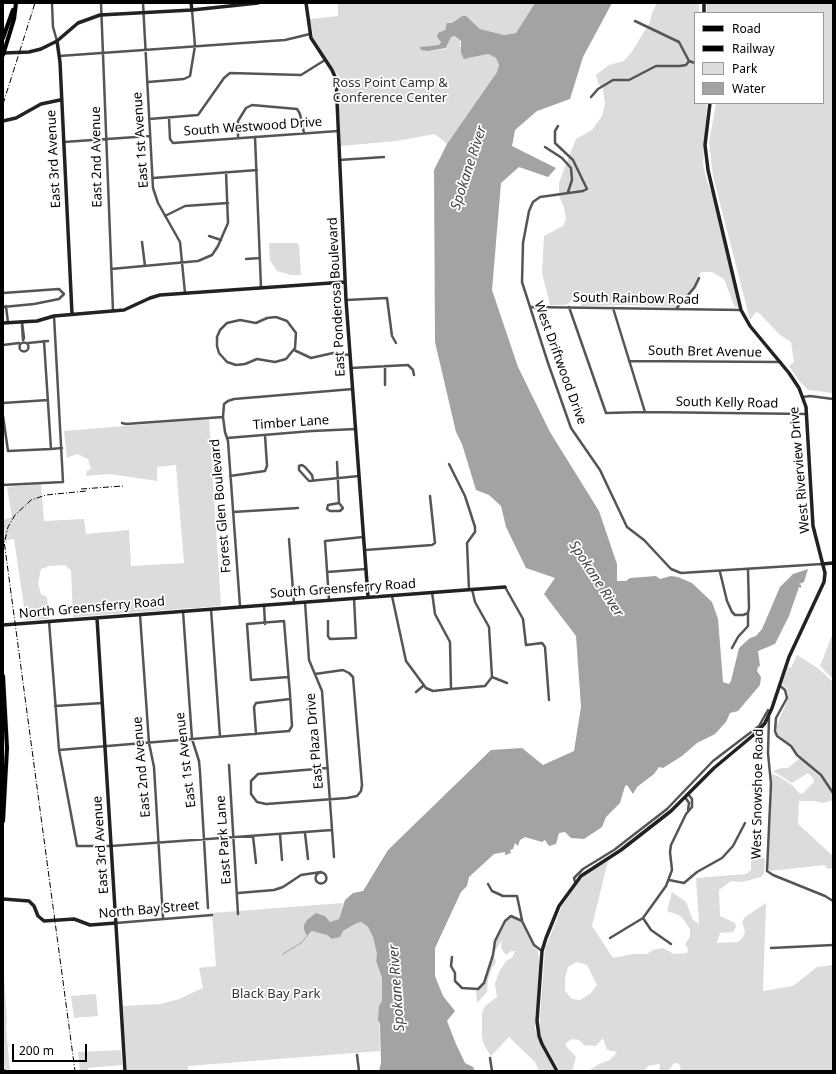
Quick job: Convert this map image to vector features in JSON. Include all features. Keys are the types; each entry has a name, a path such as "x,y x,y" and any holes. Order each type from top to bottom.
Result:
{"main road":[{"path":"3,38 15,5"},
{"path":"3,54 14,19 15,5"},
{"path":"3,676 7,759 3,820"}],"street":[{"name":"East 3rd Avenue","path":"52,3 53,28 57,40 59,56 60,100 72,314"},
{"name":"East 2nd Avenue","path":"101,3 100,16 109,181 107,196 113,311"},
{"name":"East 1st Avenue","path":"143,3 155,198 180,242 185,293"},
{"path":"148,82 181,80 190,76 195,46 192,3"},
{"path":"3,54 34,51 57,40 78,23 100,16 192,10 258,3"},
{"name":"East Ponderosa Boulevard","path":"306,3 310,34 336,79 346,300 368,597"},
{"path":"635,21 679,42 689,61 694,63"},
{"path":"59,56 285,40 310,34"},
{"path":"149,119 198,115 228,74 301,75 325,60"},
{"path":"591,96 598,89 613,80 629,80 656,66 680,66 686,65 689,61"},
{"path":"3,121 16,118 41,104 60,100"},
{"name":"West Riverview Drive","path":"575,882 574,878 584,869 614,850 667,809 713,761 761,729 769,717 793,648 823,587 825,577 814,526 808,414 797,384 781,362 750,326 742,310 708,170 706,145 710,104"},
{"path":"238,138 238,121 246,108 252,105 297,108 300,114 304,133"},
{"name":"South Westwood Drive","path":"169,118 170,139 173,143 304,133 338,132"},
{"name":"West Driftwood Drive","path":"558,126 555,131 555,143 573,160 587,186 587,189 583,191 540,197 533,202 529,211 523,243 522,275 524,291 571,428 600,470 627,527 671,569 681,574 720,572"},
{"path":"63,142 150,136"},
{"path":"255,137 261,288"},
{"path":"545,147 562,158 571,168 572,180 568,192"},
{"path":"339,160 384,157"},
{"path":"153,178 257,170"},
{"path":"111,269 183,263 207,258 216,251 228,223 226,172"},
{"path":"165,216 185,206 228,203"},
{"path":"209,236 221,240"},
{"path":"142,242 145,266"},
{"path":"246,259 260,258"},
{"path":"676,309 694,288 699,278"},
{"path":"3,323 22,324 54,316 113,311 131,308 153,297 185,293 345,282"},
{"path":"3,294 59,289 64,294"},
{"path":"8,323 5,307 34,304 60,299 64,294 71,293"},
{"path":"346,300 387,298 392,336 396,343"},
{"name":"South Rainbow Road","path":"530,307 742,310"},
{"name":"South Kelly Road","path":"569,307 606,414 646,412 808,414"},
{"path":"613,308 646,412"},
{"path":"3,485 63,482 54,316"},
{"path":"276,317 287,321 293,328 296,335 294,350 289,356 280,362 257,359 245,364 236,365 227,362 222,357 217,346 216,339 220,330 230,322 242,320 256,323 267,318 276,317"},
{"path":"22,324 23,341"},
{"path":"3,345 23,341 28,343 48,341"},
{"path":"44,341 51,449"},
{"path":"19,343 20,350 24,352 28,348 28,343"},
{"path":"294,350 311,358 333,353 350,355"},
{"name":"South Bret Avenue","path":"629,361 781,362"},
{"path":"351,368 408,365 413,370 414,375"},
{"path":"385,366 385,385"},
{"name":"Forest Glen Boulevard","path":"240,606 227,438 224,417 225,404 234,399 353,390"},
{"path":"803,397 810,396 833,399"},
{"path":"3,403 48,400"},
{"path":"3,416 8,451 62,448"},
{"path":"122,423 128,424 224,417"},
{"name":"Timber Lane","path":"227,438 356,429"},
{"path":"230,476 265,471 267,466 265,435"},
{"path":"337,462 339,503 343,506 342,510 330,511 327,509 328,505 339,503"},
{"path":"392,595 404,657 423,686 433,690 485,686 488,684 492,676 489,627 475,602 471,589 467,543 475,532 475,527 465,496 449,464"},
{"path":"313,480 312,475 305,467 302,465 299,466 299,470 305,478 313,480 359,476"},
{"path":"365,550 432,545 435,543 430,496"},
{"path":"233,512 298,508"},
{"path":"329,600 325,543 327,540 364,537"},
{"path":"289,539 294,602"},
{"path":"748,611 743,615 735,615 732,612 727,601 720,572 833,563"},
{"path":"327,572 366,569"},
{"path":"732,648 738,637 748,626 748,570"},
{"path":"505,587 523,619 526,645 542,643 545,647 549,700"},
{"name":"South Greensferry Road","path":"183,611 505,587"},
{"path":"432,592 435,614 450,642 451,689"},
{"path":"328,621 328,636 330,639 356,638 354,598"},
{"name":"East Plaza Drive","path":"305,602 310,660 322,691 334,857"},
{"path":"264,605 266,624"},
{"path":"211,609 220,737"},
{"name":"East 1st Avenue","path":"183,611 192,739 199,761 208,908"},
{"name":"North Greensferry Road","path":"3,625 183,611"},
{"name":"East 2nd Avenue","path":"140,614 149,743 154,767 163,918"},
{"name":"East 3rd Avenue","path":"97,618 125,1071"},
{"path":"50,621 59,750 77,846 111,846 204,838 305,833 332,830"},
{"path":"59,750 256,734 287,731 291,729 290,699 284,621 266,624 247,624 251,680 288,677"},
{"path":"315,674 343,670 349,673 354,681 362,789 358,795 353,797 329,799 261,804 252,798 250,788 253,778 260,773 327,768"},
{"path":"492,676 507,683"},
{"path":"779,685 785,690 787,698 776,718 775,732 777,736 788,743 797,755 821,776 833,793"},
{"path":"416,692 423,686"},
{"path":"256,734 254,707 256,702 290,699"},
{"path":"55,706 102,703"},
{"name":"West Riverview Drive","path":"557,1071 542,1044 537,1029 542,951 559,906 575,882 588,870 621,850 687,796 714,768 759,726 768,710"},
{"name":"West Snowshoe Road","path":"769,717 768,753 771,784 767,871 773,875 825,896 833,901"},
{"name":"East Park Lane","path":"230,765 238,914"},
{"path":"610,938 642,918 669,880 672,865 670,849 688,811 689,803 687,796"},
{"path":"653,819 654,824"},
{"path":"669,880 684,882 697,872 722,858 733,846 746,822"},
{"path":"305,833 308,859"},
{"path":"280,834 282,860"},
{"path":"254,836 256,863"},
{"path":"238,893 279,889 301,875 308,873 321,872 325,875 325,881 318,883 313,874 308,873"},
{"path":"316,878 316,875 321,872"},
{"path":"488,884 492,891 503,896 517,896 522,921 534,945 542,951"},
{"name":"North Bay Street","path":"3,899 29,901 35,907 38,916 44,921 74,919 90,925 212,915"},
{"path":"452,957 455,981 462,988 478,989 484,983 493,955 495,941 505,920 508,917 514,916 522,921"},
{"path":"642,918 651,930 671,944"},
{"path":"771,948 833,945"},
{"path":"357,1055 359,1071"},
{"path":"490,1058 492,1071"}],"green space":[{"name":"Ross Point Camp & Conference Center","path":"338,3 535,3 516,33 504,35 480,29 466,16 462,16 446,27 439,45 422,47 428,51 446,49 451,37 455,36 460,38 460,46 470,58 488,54 496,58 499,65 497,72 447,144 435,134 396,141 340,146 338,76 314,40 310,19 338,16"},
{"path":"657,3 699,3 699,12 694,12 694,104 707,104 703,164 715,203 738,306 735,308 724,279 712,272 701,272 698,278 700,279 698,286 679,307 629,305 581,306 581,297 576,297 566,305 550,305 542,273 544,236 563,226 566,219 564,207 559,196 559,183 576,139 592,130 602,116 605,104 603,89 598,83 596,75 609,65 624,61 633,50 650,22 652,13"},
{"path":"707,3 833,3 833,393 808,390 800,382 789,366 794,362 791,342 780,335 760,314 756,312 750,320 713,176 709,143 716,104 824,104 824,12 707,12"},
{"path":"269,243 297,243 299,245 301,275 291,275 277,271 270,260"},
{"path":"209,419 221,606 73,617 71,570 65,565 49,566 41,569 38,583 41,594 47,597 49,619 26,620 14,539 7,540 7,545 5,537 3,520 12,517 7,487 41,484 44,521 84,519 86,534 129,530 131,566 184,563 176,465 157,467 157,481 110,474 86,476 87,471 91,469 88,459 77,454 67,458 64,431"},
{"path":"833,633 833,679 820,666"},
{"path":"797,655 819,669 833,682 833,791 816,771 796,752 792,745 778,735 776,727 788,699 787,689 782,684 788,667 791,668"},
{"path":"800,758 824,781 833,795 833,800 824,803 799,801 798,824 833,856 833,868 828,869 825,865 770,871 768,868 771,774 778,776 802,794 814,782 813,778 808,773 792,783 773,771 788,768"},
{"path":"756,856 765,859 764,873 761,877 742,882 731,881 719,890 720,916 735,923 736,927 733,932 720,933 717,943 738,942 743,937 745,931 742,922 745,917 766,903 763,991 793,986 817,967 833,965 833,1071 681,1071 680,1065 677,1063 673,1064 670,1069 666,1071 659,1071 659,1064 648,1066 644,1071 588,1071 599,1064 610,1060 617,1052 607,1050 603,1038 596,1046 584,1045 579,1040 572,1039 566,1043 566,1046 576,1057 572,1071 560,1071 542,1040 539,1030 545,949 562,906 579,881 588,872 608,861 592,926 613,958 633,954 647,954 653,950 663,948 674,954 687,953 688,949 685,944 690,937 690,929 681,916 667,911 672,892 686,902 693,920 699,924 696,878 746,874 751,870 751,861","holes":["577,962 587,965 597,985 590,994 580,1000 572,999 565,991 565,978 568,967"]},
{"name":"Black Bay Park","path":"343,903 339,919 334,922 330,922 325,916 316,913 309,936 312,931 327,935 332,939 340,937 343,931 361,922 368,927 373,937 377,954 376,961 382,978 382,1001 379,1006 380,1051 188,1066 188,1071 127,1071 123,1006 161,1004 179,999 203,988 199,968 216,966 212,913"},
{"path":"511,917 521,922 531,936 533,946 538,951 540,973 535,1029 541,1046 556,1071 539,1071 535,1062 509,1037 491,1056 484,1045 482,1037 482,1013 485,1006 497,997 495,984 499,972 506,961 512,958 515,951 511,951 506,955 501,948 502,940 495,951 495,943 506,920"},
{"path":"494,956 496,962 492,968 488,980 487,992 477,1003 476,991 482,987"},
{"path":"3,960 7,1020 6,1027 10,1071 6,1071 3,1063"},
{"path":"96,994 98,1016 74,1018 71,996"},
{"path":"121,1050 122,1065 88,1068 88,1071 80,1071 78,1052"}],"water":[{"name":"Spokane River","path":"535,3 612,3 583,57 570,99 537,111 515,130 512,146 556,168 548,177 519,167 501,183 492,290 518,367 550,432 599,511 617,564 617,581 626,581 630,578 656,576 660,579 671,576 678,577 692,583 712,602 718,619 723,682 729,684 739,648 750,638 756,636 762,629 780,587 793,574 808,569 804,582 799,584 801,585 801,588 799,587 789,616 775,644 758,651 760,666 758,667 757,671 761,677 760,685 738,711 730,713 726,722 715,734 697,743 682,756 663,768 659,767 654,774 637,787 633,794 627,785 625,786 620,803 606,817 602,827 584,839 571,838 565,832 559,833 556,844 549,846 545,840 542,842 525,837 520,840 518,846 515,843 513,849 510,850 511,853 505,855 505,852 494,854 469,877 467,886 461,892 435,948 435,976 443,996 455,1011 447,1021 456,1044 465,1063 473,1067 475,1071 379,1071 381,1063 380,1024 378,1020 379,1006 382,1001 382,978 376,961 377,954 373,937 368,927 361,922 355,924 343,931 340,937 332,939 327,935 312,931 307,936 304,930 304,925 307,920 316,913 325,916 330,922 339,919 345,900 353,893 363,891 388,850 491,750 522,748 543,765 574,751 581,707 576,636 544,594 555,578 526,568 506,527 501,506 489,495 476,490 462,444 456,432 435,342 434,170 447,144 497,72 499,65 496,58 488,54 464,59 461,53 461,41 455,36 451,37 446,48 428,51 421,50 420,47 439,45 441,42 437,37 438,33 445,30 447,23 452,23 462,16 466,16 480,29 504,35 516,33"}],"waterway":[{"path":"283,954 301,943 307,936"}],"railway":[{"path":"3,104 35,3"},
{"path":"81,489 123,486"},
{"path":"5,540 8,527 15,515 31,500 46,495 86,491"},
{"path":"3,533 75,1071"}]}
